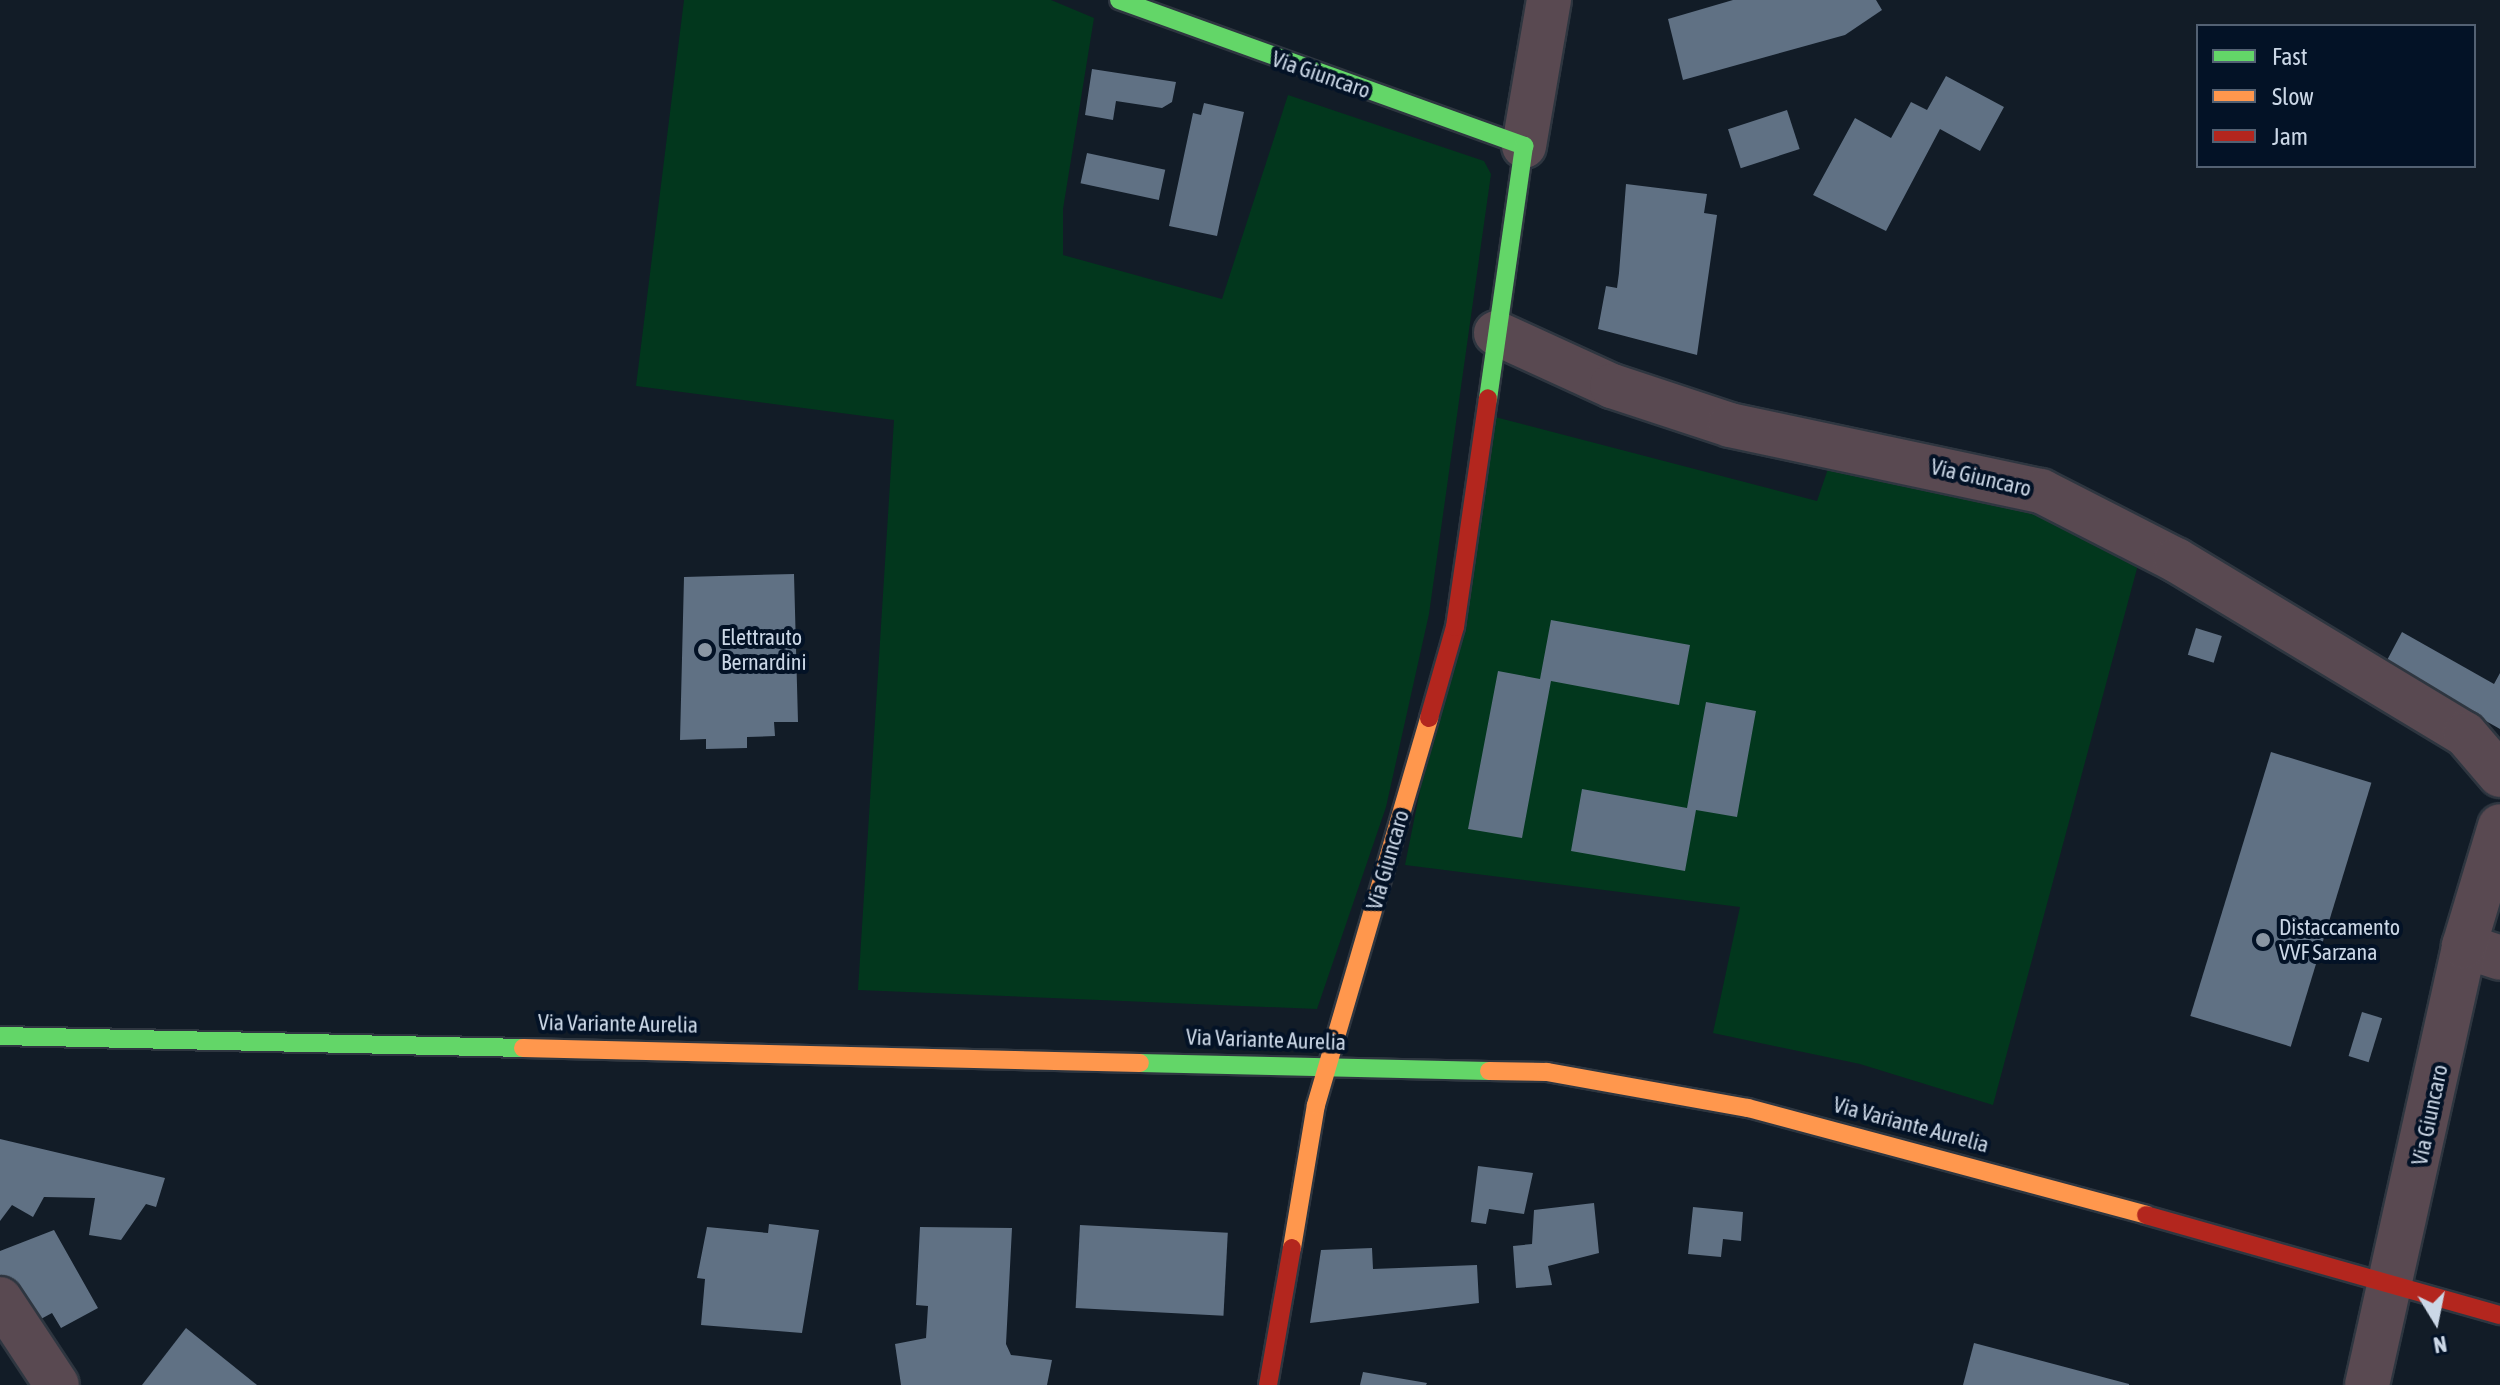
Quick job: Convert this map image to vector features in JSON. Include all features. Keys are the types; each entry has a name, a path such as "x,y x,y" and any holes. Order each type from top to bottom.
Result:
{"main road":[{"name":"Via Giuncaro","path":"1119,0 1524,146 1455,627 1328,1066 1268,1385"},
{"name":"Via Variante Aurelia","path":"0,1036 1547,1072 1748,1108 2386,1281 2500,1315"}],"street":[{"name":"Via Giuncaro","path":"1524,146 1549,0"},
{"name":"Via Giuncaro","path":"1496,333 1612,386 1730,425 2041,491 2176,560 2465,734 2500,775"},
{"name":"Via Giuncaro","path":"2367,1385 2386,1281 2482,952 2500,826"},
{"path":"0,1299 57,1385"}],"green space":[{"path":"684,0 1051,0 1094,18 1063,209 1063,255 1222,299 1288,95 1484,161 1491,174 1429,614 1386,807 1317,1009 858,990 894,420 636,386"},
{"path":"1495,417 1817,501 1831,460 2038,503 2139,561 1993,1105 1860,1064 1713,1033 1740,907 1405,865"}],"building":[{"path":"1733,0 1876,0 1882,10 1845,35 1683,80 1668,19"},
{"path":"1092,69 1176,82 1172,102 1162,108 1116,101 1113,120 1085,115"},
{"path":"1946,76 2004,107 1980,151 1940,129 1886,231 1813,195 1855,118 1891,138 1911,102 1927,110"},
{"path":"1204,103 1244,112 1217,236 1169,226 1193,113 1201,115"},
{"path":"1787,110 1800,149 1741,168 1728,129"},
{"path":"1087,153 1165,170 1159,200 1081,183"},
{"path":"1626,184 1707,194 1704,213 1717,215 1697,355 1598,329 1606,286 1617,288"},
{"name":"Elettrauto Bernardini","path":"794,574 798,722 774,722 775,736 747,737 747,748 706,749 706,739 680,740 684,577"},
{"path":"1551,620 1690,645 1679,705 1551,681 1522,838 1468,829 1498,671 1540,679"},
{"path":"2196,628 2222,636 2214,663 2188,655"},
{"path":"2402,632 2494,684 2500,673 2500,729 2385,664"},
{"path":"1706,702 1756,711 1737,817 1696,810 1685,871 1571,851 1582,789 1687,808"},
{"path":"2271,752 2371,783 2291,1047 2190,1016"},
{"path":"2362,1012 2382,1018 2369,1062 2349,1056"},
{"path":"0,1139 165,1178 156,1207 146,1204 121,1240 89,1235 95,1198 44,1197 33,1217 12,1205 0,1221"},
{"path":"1478,1166 1533,1173 1524,1214 1489,1209 1486,1224 1471,1222"},
{"path":"1594,1203 1599,1253 1548,1266 1552,1285 1516,1288 1513,1246 1532,1244 1534,1210"},
{"path":"1693,1207 1743,1212 1741,1241 1723,1239 1721,1257 1688,1254"},
{"path":"769,1224 819,1230 802,1333 701,1325 705,1279 697,1278 707,1227 768,1233"},
{"path":"1080,1225 1228,1233 1223,1316 1076,1308"},
{"path":"920,1227 1012,1228 1006,1344 1011,1355 1052,1360 1047,1385 901,1385 895,1344 926,1338 928,1306 916,1305"},
{"path":"54,1230 98,1308 61,1328 52,1313 28,1326 0,1275 0,1251"},
{"path":"1372,1248 1373,1269 1477,1265 1479,1303 1310,1323 1321,1250"},
{"path":"186,1328 257,1385 142,1385"},
{"path":"1974,1343 2129,1384 2129,1385 1963,1385"},
{"path":"1363,1372 1427,1383 1360,1385"}],"traffic: fast":[{"path":"1119,0 1524,146 1488,398"},
{"path":"0,1036 523,1048"},
{"path":"1140,1063 1489,1071"}],"traffic: slow":[{"path":"1292,1248 1316,1105 1429,718"},
{"path":"523,1048 1140,1063"},
{"path":"1489,1071 1547,1072 1748,1108 2146,1215"}],"traffic: jam":[{"path":"1429,718 1455,627 1488,398"},
{"path":"2146,1215 2500,1315"},
{"path":"1268,1385 1292,1248"}],"place":[{"name":"Elettrauto Bernardini","path":"705,650"},
{"name":"Distaccamento VVF Sarzana","path":"2263,940"}]}
